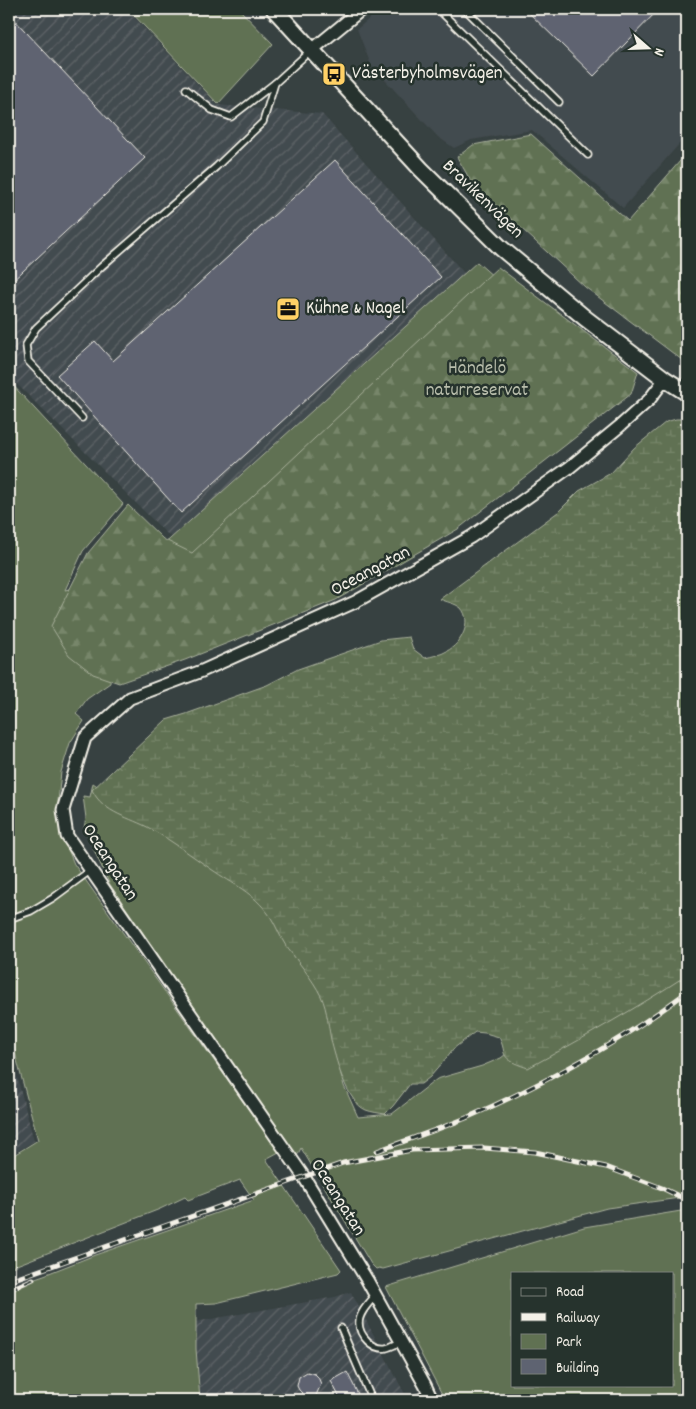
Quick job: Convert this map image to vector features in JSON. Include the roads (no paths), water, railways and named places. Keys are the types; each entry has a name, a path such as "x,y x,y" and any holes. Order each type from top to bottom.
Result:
{"street":[{"name":"Bravikenvägen","path":"274,9 421,168 501,248 585,318 687,393"},
{"path":"312,50 362,9"},
{"name":"Oceangatan","path":"430,1397 375,1296 293,1160 67,836 63,810 85,738 130,698 202,671 355,602 471,537 570,466 620,426 649,400 666,379"}],"lane":[{"path":"438,9 588,155"},
{"path":"465,9 558,102"},
{"path":"186,89 212,110 231,116 275,83 312,50"},
{"path":"82,418 28,361 26,345 29,339 42,322 102,266 216,167 264,122 275,83"},
{"path":"9,919 31,911 53,898 90,870"},
{"path":"375,1296 362,1312 359,1323 364,1337 376,1348 386,1348 401,1342"},
{"path":"341,1328 372,1400"},
{"path":"410,1400 430,1397"}],"railway":[{"path":"377,1151 466,1118 552,1077 608,1045 687,992"},
{"path":"9,1281 343,1163 412,1150 484,1148 535,1152 606,1167 662,1188 687,1200"},
{"path":"9,1290 33,1279"}],"place":[{"name":"Västerbyholmsvägen","path":"334,74"},
{"name":"Kühne & Nagel","path":"288,309"}],"park label":[{"name":"Händelö naturreservat","path":"477,380"}]}
